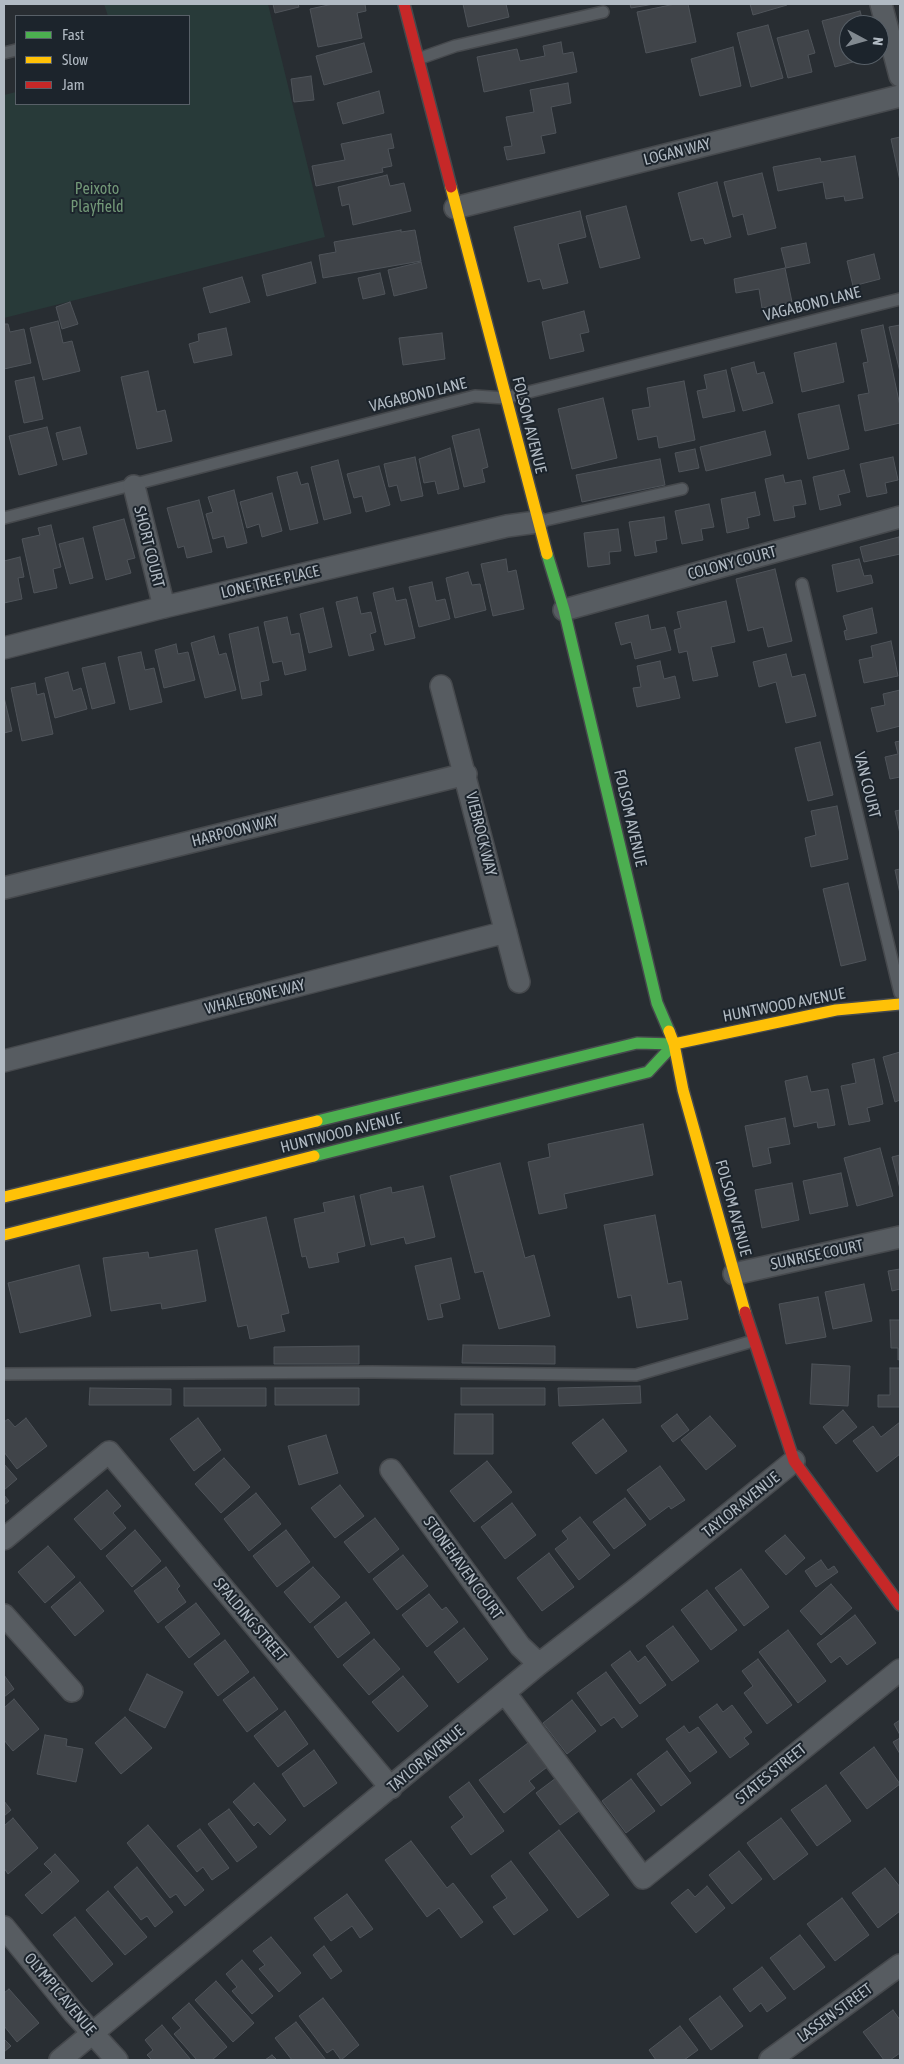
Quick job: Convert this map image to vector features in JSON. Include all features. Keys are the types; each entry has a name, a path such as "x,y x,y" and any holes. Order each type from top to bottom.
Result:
{"street":[{"name":"FOLSOM AVENUE","path":"404,4 537,522 564,610 657,1003 674,1044 683,1090 753,1341 794,1461 900,1605"},
{"path":"881,4 900,76"},
{"name":"LOGAN WAY","path":"455,208 900,96"},
{"name":"SHORT COURT","path":"134,486 164,607"},
{"name":"COLONY COURT","path":"564,610 900,517"},
{"name":"LONE TREE PLACE","path":"4,648 164,607 507,526 537,522"},
{"name":"VIEBROCK WAY","path":"441,686 466,774 519,982"},
{"name":"HARPOON WAY","path":"4,888 466,774"},
{"name":"WHALEBONE WAY","path":"4,1061 506,932"},
{"name":"HUNTWOOD AVENUE","path":"4,1197 637,1043 674,1044 836,1010 900,1004"},
{"name":"HUNTWOOD AVENUE","path":"4,1235 648,1072 674,1044"},
{"name":"SUNRISE COURT","path":"734,1274 900,1237"},
{"name":"SPALDING STREET","path":"4,1539 109,1452 391,1788"},
{"name":"TAYLOR AVENUE","path":"60,2060 391,1788 538,1664 637,1588 794,1461"},
{"name":"STONEHAVEN COURT","path":"391,1470 520,1646 538,1664"},
{"path":"4,1615 72,1692"},
{"name":"STATES STREET","path":"505,1693 643,1878 900,1670"},
{"name":"OLYMPIC AVENUE","path":"4,1927 116,2060"},
{"name":"LASSEN STREET","path":"770,2060 900,1965"}],"lane":[{"path":"418,59 455,46 603,12"},
{"name":"VAGABOND LANE","path":"4,518 134,486 475,396 505,398 900,298"},
{"path":"537,522 682,489"},
{"name":"VAN COURT","path":"802,584 900,993"},
{"path":"4,1374 372,1372 636,1375 753,1341"}],"green space":[{"name":"Peixoto Playfield","path":"104,4 268,4 325,237 4,318 4,95 15,92 15,105 190,105 190,15 108,15"}],"building":[{"path":"273,4 298,4 299,7 275,13"},
{"path":"333,4 365,4 366,11 357,13 362,38 318,47 310,9"},
{"path":"463,4 506,4 509,17 468,27"},
{"path":"630,4 654,4 631,8"},
{"path":"675,4 688,4 696,42 646,53 637,12"},
{"path":"750,4 787,4 787,5 753,15"},
{"path":"860,11 861,15 845,15"},
{"path":"839,17 839,65 842,65 835,67 822,21"},
{"path":"768,25 783,78 751,87 737,33"},
{"path":"808,30 815,53 808,55 812,72 788,78 777,38"},
{"path":"561,42 563,54 573,52 577,72 484,92 477,57 517,49 520,61 545,56 543,46"},
{"path":"364,43 372,72 324,85 316,56"},
{"path":"733,47 741,86 700,96 691,59"},
{"path":"311,76 314,100 294,102 291,79"},
{"path":"568,83 571,103 551,107 556,133 541,136 545,153 507,160 504,147 512,146 506,117 534,112 530,90"},
{"path":"379,91 384,113 343,124 337,103"},
{"path":"391,134 394,148 388,149 392,166 382,168 383,172 316,186 312,166 345,160 341,144"},
{"path":"900,137 900,181 891,139"},
{"path":"855,156 863,198 845,201 844,196 826,199 823,182 778,191 773,167 820,158 821,162"},
{"path":"762,173 776,228 748,235 743,214 733,217 724,182"},
{"path":"387,175 390,186 404,183 411,211 353,225 349,204 342,206 338,187"},
{"path":"717,182 731,237 705,244 703,238 691,241 678,193"},
{"path":"626,206 640,258 600,268 586,216"},
{"path":"580,211 586,237 558,244 568,283 543,289 540,279 528,282 514,227"},
{"path":"401,230 401,232 415,230 421,261 323,278 319,255 336,252 334,242"},
{"path":"806,243 810,263 786,268 781,248"},
{"path":"874,254 880,279 853,286 847,261"},
{"path":"311,262 316,283 267,296 262,275"},
{"path":"421,262 427,288 394,296 388,270"},
{"path":"785,268 792,302 762,308 759,289 736,293 734,279"},
{"path":"380,273 385,294 363,299 358,278"},
{"path":"242,277 250,302 210,313 203,288"},
{"path":"70,302 78,324 62,329 56,307"},
{"path":"584,311 589,332 580,334 584,351 550,359 542,322"},
{"path":"58,321 63,343 72,341 80,371 43,380 30,328"},
{"path":"4,324 8,324 10,332 24,329 31,363 4,369"},
{"path":"883,325 900,406 900,423 865,431 858,395 869,393 863,363 868,362 861,330"},
{"path":"900,325 900,372 889,327"},
{"path":"226,328 232,355 194,363 189,344 199,341 198,334"},
{"path":"442,333 445,359 403,365 399,338"},
{"path":"836,343 844,382 802,392 794,353"},
{"path":"754,362 757,374 764,372 773,403 743,411 731,368"},
{"path":"726,370 735,411 703,418 697,391 707,389 704,375"},
{"path":"148,371 157,412 165,410 172,441 137,449 121,377"},
{"path":"34,377 43,419 24,423 15,381"},
{"path":"684,381 695,440 659,448 657,436 638,440 632,410 650,407 647,388"},
{"path":"603,398 617,458 572,469 558,409"},
{"path":"839,405 849,449 808,459 798,414"},
{"path":"47,427 57,465 19,475 9,436"},
{"path":"80,427 87,454 63,460 56,433"},
{"path":"479,429 488,467 482,469 485,482 464,487 452,436"},
{"path":"765,431 771,455 706,471 700,447"},
{"path":"450,448 459,489 438,494 435,481 424,483 419,459"},
{"path":"695,449 699,468 679,472 675,453"},
{"path":"415,457 423,496 401,501 397,485 389,487 384,464"},
{"path":"893,457 898,480 885,483 887,493 867,497 860,464"},
{"path":"660,459 665,485 582,502 576,475"},
{"path":"338,460 351,513 324,520 311,467"},
{"path":"379,466 390,505 366,512 362,496 354,498 347,474"},
{"path":"844,470 850,492 838,495 841,505 820,510 813,477"},
{"path":"297,472 301,485 308,483 318,523 290,530 277,477"},
{"path":"783,475 785,483 801,480 806,504 793,506 795,517 774,521 765,479"},
{"path":"234,490 247,543 227,548 224,536 213,539 206,514 213,512 208,497"},
{"path":"755,492 760,515 747,518 749,528 727,533 721,499"},
{"path":"272,493 282,531 262,537 259,524 247,528 240,502"},
{"path":"199,500 212,552 187,558 184,546 178,548 167,508"},
{"path":"709,504 714,527 701,529 703,540 682,544 675,511"},
{"path":"664,517 667,539 655,541 657,552 635,556 629,522"},
{"path":"124,519 135,558 127,560 131,573 106,580 93,527"},
{"path":"51,525 61,567 53,569 57,588 34,593 22,539 40,535 38,528"},
{"path":"618,529 621,551 609,552 610,564 588,567 584,533"},
{"path":"899,537 900,554 864,562 860,547"},
{"path":"83,538 93,578 70,584 59,544"},
{"path":"20,557 24,577 18,578 22,599 4,603 4,561"},
{"path":"506,559 508,572 516,570 524,609 493,616 481,564"},
{"path":"859,559 864,576 871,575 873,583 837,592 832,565"},
{"path":"775,569 792,641 768,647 763,627 748,631 736,579"},
{"path":"468,572 472,585 480,584 486,610 455,618 446,578"},
{"path":"432,582 436,601 445,599 450,619 419,627 409,587"},
{"path":"393,588 396,601 406,599 415,638 385,645 373,593"},
{"path":"357,597 361,614 371,612 376,632 370,634 374,650 349,656 336,602"},
{"path":"726,601 735,642 711,647 718,676 693,681 687,651 679,653 674,630 681,628 677,612"},
{"path":"323,608 332,647 309,653 300,614"},
{"path":"872,608 877,633 846,640 844,631 847,630 843,616"},
{"path":"648,615 651,630 665,627 671,650 635,659 631,642 621,645 615,623"},
{"path":"287,617 291,635 299,633 306,670 285,675 282,661 273,663 264,622"},
{"path":"258,627 269,680 260,682 262,695 242,699 229,634"},
{"path":"214,636 219,655 226,653 236,690 205,698 191,643"},
{"path":"891,641 898,676 864,683 859,660 873,657 871,646"},
{"path":"176,644 178,654 188,652 195,680 164,688 155,650"},
{"path":"141,652 145,670 154,668 162,702 130,710 118,657"},
{"path":"786,654 792,677 805,674 816,716 786,723 776,682 759,687 753,662"},
{"path":"660,661 664,679 675,676 680,698 637,707 633,688 641,687 637,666"},
{"path":"105,663 115,703 92,709 82,668"},
{"path":"68,672 73,691 81,688 87,709 55,718 45,678"},
{"path":"35,683 37,695 44,693 53,734 22,741 11,688"},
{"path":"900,690 900,726 877,732 871,708 885,705 883,694"},
{"path":"4,697 12,731 4,733"},
{"path":"900,741 900,777 890,779 885,757 898,754 895,742"},
{"path":"820,742 833,795 808,801 795,748"},
{"path":"837,806 848,859 811,867 805,838 816,835 811,811"},
{"path":"900,810 900,834 895,811"},
{"path":"900,869 900,894 895,870"},
{"path":"848,883 866,960 841,966 823,889"},
{"path":"900,1052 900,1100 895,1102 883,1057"},
{"path":"874,1059 883,1104 867,1108 870,1121 849,1125 841,1086 856,1083 852,1064"},
{"path":"807,1076 811,1092 828,1089 835,1125 818,1128 817,1122 794,1127 785,1081"},
{"path":"785,1118 790,1144 768,1148 771,1163 753,1167 745,1126"},
{"path":"643,1124 653,1175 564,1194 567,1208 539,1214 528,1162 550,1157 548,1144"},
{"path":"880,1148 893,1196 857,1206 844,1158"},
{"path":"900,1155 900,1189 892,1157"},
{"path":"500,1163 525,1258 534,1255 550,1316 499,1329 483,1271 475,1273 450,1176"},
{"path":"841,1173 848,1206 810,1214 803,1181"},
{"path":"792,1183 799,1220 762,1228 755,1190"},
{"path":"423,1186 435,1237 406,1244 404,1237 371,1245 360,1195 391,1187 392,1193"},
{"path":"354,1196 365,1246 337,1253 339,1262 309,1268 306,1256 302,1257 294,1219 325,1212 323,1203"},
{"path":"655,1215 668,1284 681,1281 688,1319 637,1328 631,1295 618,1298 604,1225"},
{"path":"266,1217 289,1313 281,1315 285,1331 250,1339 247,1325 238,1327 215,1229"},
{"path":"197,1250 206,1301 162,1309 161,1303 111,1311 103,1258 148,1252 149,1258"},
{"path":"451,1258 460,1299 440,1304 443,1317 428,1320 415,1266"},
{"path":"79,1265 91,1316 20,1333 8,1283"},
{"path":"900,1269 900,1289 892,1291 888,1271"},
{"path":"864,1284 872,1321 833,1329 825,1292"},
{"path":"818,1297 826,1337 786,1344 779,1304"},
{"path":"890,1320 900,1320 900,1359 898,1360 898,1348 891,1348"},
{"path":"463,1345 555,1346 555,1364 462,1363"},
{"path":"359,1346 359,1364 274,1364 274,1347"},
{"path":"812,1364 850,1366 848,1406 810,1404"},
{"path":"890,1368 900,1368 900,1407 878,1407 878,1395 890,1395"},
{"path":"640,1386 641,1403 559,1406 558,1388"},
{"path":"90,1388 171,1389 171,1405 89,1405"},
{"path":"184,1388 266,1388 266,1406 184,1406"},
{"path":"275,1388 359,1388 359,1405 275,1405"},
{"path":"461,1388 545,1388 545,1405 461,1405"},
{"path":"843,1410 857,1427 836,1444 823,1427"},
{"path":"455,1414 493,1414 493,1454 454,1454"},
{"path":"677,1414 689,1430 673,1442 661,1426"},
{"path":"710,1416 736,1446 706,1470 681,1440"},
{"path":"26,1418 47,1446 17,1469 4,1452 4,1422 8,1419 15,1427"},
{"path":"198,1418 221,1450 194,1471 170,1439"},
{"path":"603,1419 627,1451 596,1474 572,1443"},
{"path":"900,1422 900,1454 877,1472 853,1441 873,1426 881,1437"},
{"path":"326,1435 338,1473 299,1485 288,1446"},
{"path":"224,1458 250,1487 221,1513 195,1484"},
{"path":"487,1461 512,1492 474,1522 450,1491"},
{"path":"4,1464 17,1479 4,1490"},
{"path":"660,1466 685,1500 671,1509 669,1506 650,1520 627,1490"},
{"path":"340,1485 364,1516 335,1538 311,1508"},
{"path":"107,1490 121,1506 113,1513 126,1528 101,1550 74,1519"},
{"path":"256,1493 281,1524 249,1551 224,1519"},
{"path":"4,1495 9,1501 4,1505"},
{"path":"625,1498 646,1525 614,1549 593,1522"},
{"path":"512,1503 536,1535 505,1559 481,1527"},
{"path":"580,1517 610,1555 579,1580 555,1549 568,1539 562,1531"},
{"path":"375,1518 399,1549 369,1573 344,1542"},
{"path":"135,1530 161,1561 132,1587 106,1556"},
{"path":"286,1530 310,1562 277,1587 253,1556"},
{"path":"785,1535 805,1558 786,1575 765,1551"},
{"path":"48,1546 75,1577 45,1603 18,1572"},
{"path":"549,1553 574,1587 542,1611 517,1578"},
{"path":"403,1555 428,1586 397,1610 373,1579"},
{"path":"821,1560 828,1570 834,1566 838,1572 816,1587 805,1571"},
{"path":"166,1567 180,1586 177,1589 186,1602 158,1623 134,1591"},
{"path":"313,1567 340,1597 310,1623 284,1592"},
{"path":"741,1569 769,1607 744,1626 715,1588"},
{"path":"80,1582 104,1611 75,1636 51,1607"},
{"path":"831,1584 852,1608 821,1635 800,1611"},
{"path":"707,1590 737,1630 711,1650 681,1610"},
{"path":"429,1594 442,1610 446,1607 458,1622 427,1647 402,1615"},
{"path":"346,1602 370,1633 338,1658 314,1627"},
{"path":"196,1603 220,1634 189,1658 165,1627"},
{"path":"855,1615 876,1643 847,1665 840,1656 831,1663 817,1644"},
{"path":"673,1626 699,1661 672,1681 646,1646"},
{"path":"464,1628 488,1659 458,1683 434,1652"},
{"path":"788,1630 826,1681 798,1703 759,1652"},
{"path":"374,1639 400,1669 369,1695 343,1665"},
{"path":"225,1640 249,1672 218,1696 194,1664"},
{"path":"630,1651 638,1662 645,1656 666,1685 640,1704 611,1665"},
{"path":"758,1659 792,1705 767,1724 744,1693 753,1686 742,1671"},
{"path":"606,1672 638,1716 622,1728 614,1717 601,1726 577,1693"},
{"path":"147,1674 183,1692 165,1728 129,1710"},
{"path":"4,1675 14,1689 4,1697"},
{"path":"403,1676 428,1706 398,1732 372,1702"},
{"path":"254,1677 278,1709 247,1732 223,1700"},
{"path":"14,1699 39,1729 13,1751 4,1740 4,1708"},
{"path":"572,1700 596,1731 567,1754 543,1723"},
{"path":"717,1704 723,1712 732,1705 752,1732 744,1738 749,1744 730,1758 699,1717"},
{"path":"285,1711 308,1744 278,1767 254,1736"},
{"path":"125,1717 152,1748 121,1774 95,1743"},
{"path":"900,1720 900,1735 894,1724"},
{"path":"684,1726 689,1733 698,1727 717,1752 690,1772 666,1739"},
{"path":"45,1735 67,1739 66,1746 83,1749 76,1782 37,1774"},
{"path":"900,1738 900,1754 893,1742"},
{"path":"532,1740 551,1764 529,1781 535,1788 504,1813 479,1780"},
{"path":"874,1747 900,1784 867,1809 840,1773"},
{"path":"314,1750 337,1783 304,1807 282,1774"},
{"path":"667,1751 691,1783 661,1806 637,1774"},
{"path":"560,1775 583,1808 560,1825 536,1793"},
{"path":"631,1779 655,1811 626,1833 602,1801"},
{"path":"469,1782 504,1831 471,1855 451,1827 464,1817 449,1797"},
{"path":"254,1783 286,1820 270,1835 258,1822 254,1826 233,1802"},
{"path":"826,1785 851,1821 817,1846 791,1810"},
{"path":"4,1801 11,1810 4,1816"},
{"path":"229,1809 257,1847 237,1862 208,1824"},
{"path":"13,1818 38,1848 8,1874 4,1868 4,1826"},
{"path":"781,1818 808,1854 774,1880 747,1843"},
{"path":"148,1825 204,1890 185,1906 176,1894 170,1898 127,1843"},
{"path":"200,1829 229,1868 212,1880 203,1867 197,1872 177,1846"},
{"path":"559,1830 609,1895 578,1918 529,1853"},
{"path":"411,1841 447,1888 453,1883 483,1922 461,1938 439,1908 427,1917 385,1860"},
{"path":"739,1851 762,1879 732,1904 709,1875"},
{"path":"55,1854 79,1881 42,1914 25,1895 52,1872 44,1864"},
{"path":"511,1861 548,1910 514,1935 493,1907 507,1898 491,1876"},
{"path":"137,1867 173,1912 155,1927 147,1916 141,1920 114,1887"},
{"path":"885,1868 900,1887 900,1911 878,1928 852,1893"},
{"path":"707,1886 725,1908 696,1933 671,1903 688,1889 695,1897"},
{"path":"108,1891 147,1937 125,1955 86,1910"},
{"path":"347,1894 373,1929 360,1938 352,1926 331,1941 314,1918"},
{"path":"842,1898 869,1935 835,1961 807,1924"},
{"path":"75,1917 113,1964 92,1982 53,1935"},
{"path":"800,1935 825,1967 794,1990 770,1958"},
{"path":"271,1937 301,1973 279,1992 259,1969 265,1965 253,1951"},
{"path":"324,1946 342,1971 331,1979 313,1955"},
{"path":"242,1960 273,1996 252,2014 232,1991 237,1987 226,1974"},
{"path":"762,1967 786,1998 767,2012 761,2003 750,2012 733,1989"},
{"path":"216,1981 254,2023 233,2042 195,2000"},
{"path":"9,1989 39,2023 17,2042 4,2026 4,1993"},
{"path":"720,1996 743,2026 711,2050 689,2019"},
{"path":"323,1998 359,2045 341,2060 333,2049 327,2053 299,2016"},
{"path":"189,2003 227,2047 212,2060 197,2060 174,2034 181,2028 172,2018"},
{"path":"893,2010 900,2020 900,2053 890,2060 884,2060 863,2032"},
{"path":"296,2022 326,2060 292,2060 275,2038"},
{"path":"162,2025 191,2060 152,2060 147,2055 153,2050 145,2040"},
{"path":"680,2026 698,2050 684,2060 656,2060 649,2050"},
{"path":"4,2039 11,2046 4,2052"},
{"path":"272,2055 277,2060 265,2060"}],"traffic: fast":[{"path":"547,554 564,610 657,1003 669,1031"},
{"path":"317,1121 637,1043 674,1044"},
{"path":"314,1156 648,1072 674,1044"}],"traffic: slow":[{"path":"451,187 547,554"},
{"path":"674,1044 836,1010 900,1004"},
{"path":"669,1031 674,1044 683,1090 745,1312"},
{"path":"4,1197 317,1121"},
{"path":"4,1235 314,1156"}],"traffic: jam":[{"path":"404,4 451,187"},
{"path":"745,1312 794,1461 900,1605"}]}
